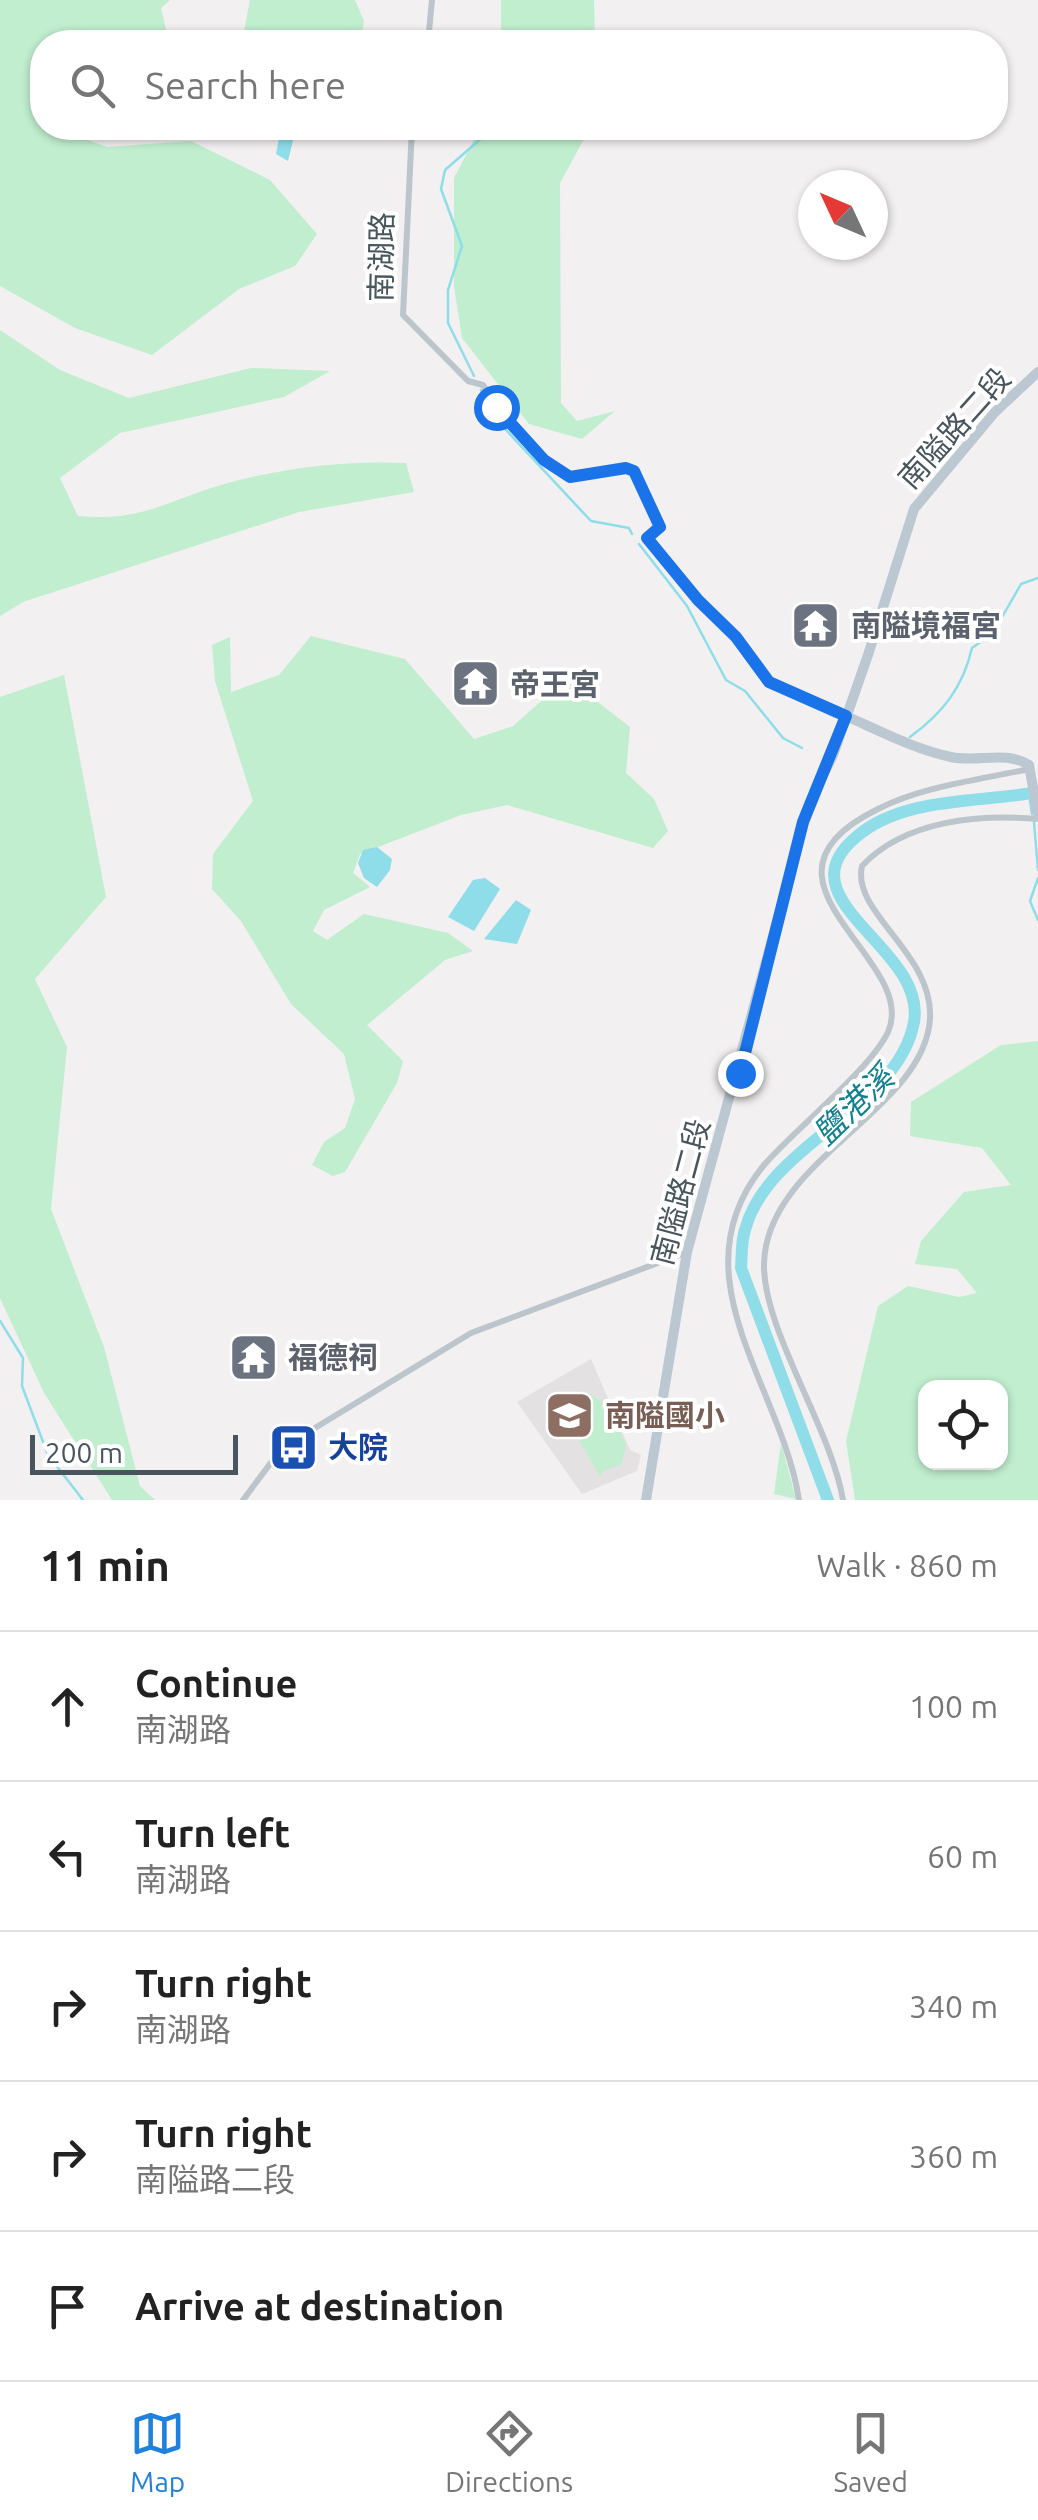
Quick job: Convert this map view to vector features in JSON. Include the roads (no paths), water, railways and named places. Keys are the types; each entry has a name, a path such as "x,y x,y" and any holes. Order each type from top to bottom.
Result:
{"street":[{"path":"429,30 432,0"},
{"name":"南湖路","path":"411,140 404,315 468,380 483,385 510,424 555,469 579,477 626,468 634,471 660,527 647,538 698,600 736,637 761,674 782,691 924,750 970,761 1013,756 1030,768"},
{"name":"南隘路二段","path":"646,1500 687,1252 740,1073 803,822 846,716 914,510 995,412 1038,372"},
{"path":"800,1500 785,1438 761,1393 746,1349 726,1271 728,1236 763,1166 888,1032 892,1001 885,983 833,913 824,891 828,854 850,825 903,798 1030,768 1038,818 990,815 906,834 862,866 859,879 864,895 914,958 928,989 930,1022 916,1058 888,1096 790,1194 768,1236 764,1267 778,1322 844,1500"},
{"path":"242,1500 282,1448 490,1324 687,1252"}],"water":[{"path":"279,140 293,140 288,161 276,154"},
{"path":"377,847 392,859 390,870 377,887 364,878 358,863 363,850"},
{"path":"485,878 500,889 474,931 448,917 473,880"},
{"path":"516,900 531,910 517,944 484,939"}],"waterway":[{"path":"474,376 448,323 448,290 462,246 441,189 445,170 479,140"},
{"path":"481,390 493,416 591,521 629,528 632,534"},
{"path":"639,544 687,606 726,680 745,691 783,738 802,748"},
{"path":"910,737 950,698 972,648 993,633 1021,584 1038,578"},
{"name":"鹽港溪","path":"828,1500 741,1268 744,1235 758,1200 779,1173 884,1079 903,1052 914,1022 912,995 900,970 844,904 835,882 837,860 856,837 896,814 943,803 1038,792"},
{"path":"1029,794 1032,814"},
{"path":"1034,822 1038,870"},
{"path":"1038,878 1030,901 1038,920"},
{"path":"0,1321 23,1358 22,1386 48,1455 83,1500"}],"place":[{"name":"南隘境福宮","path":"816,625"},
{"name":"帝王宮","path":"475,684"},
{"name":"福德祠","path":"253,1357"},
{"name":"南隘國小","path":"570,1415"},
{"name":"大院","path":"293,1447"}]}
